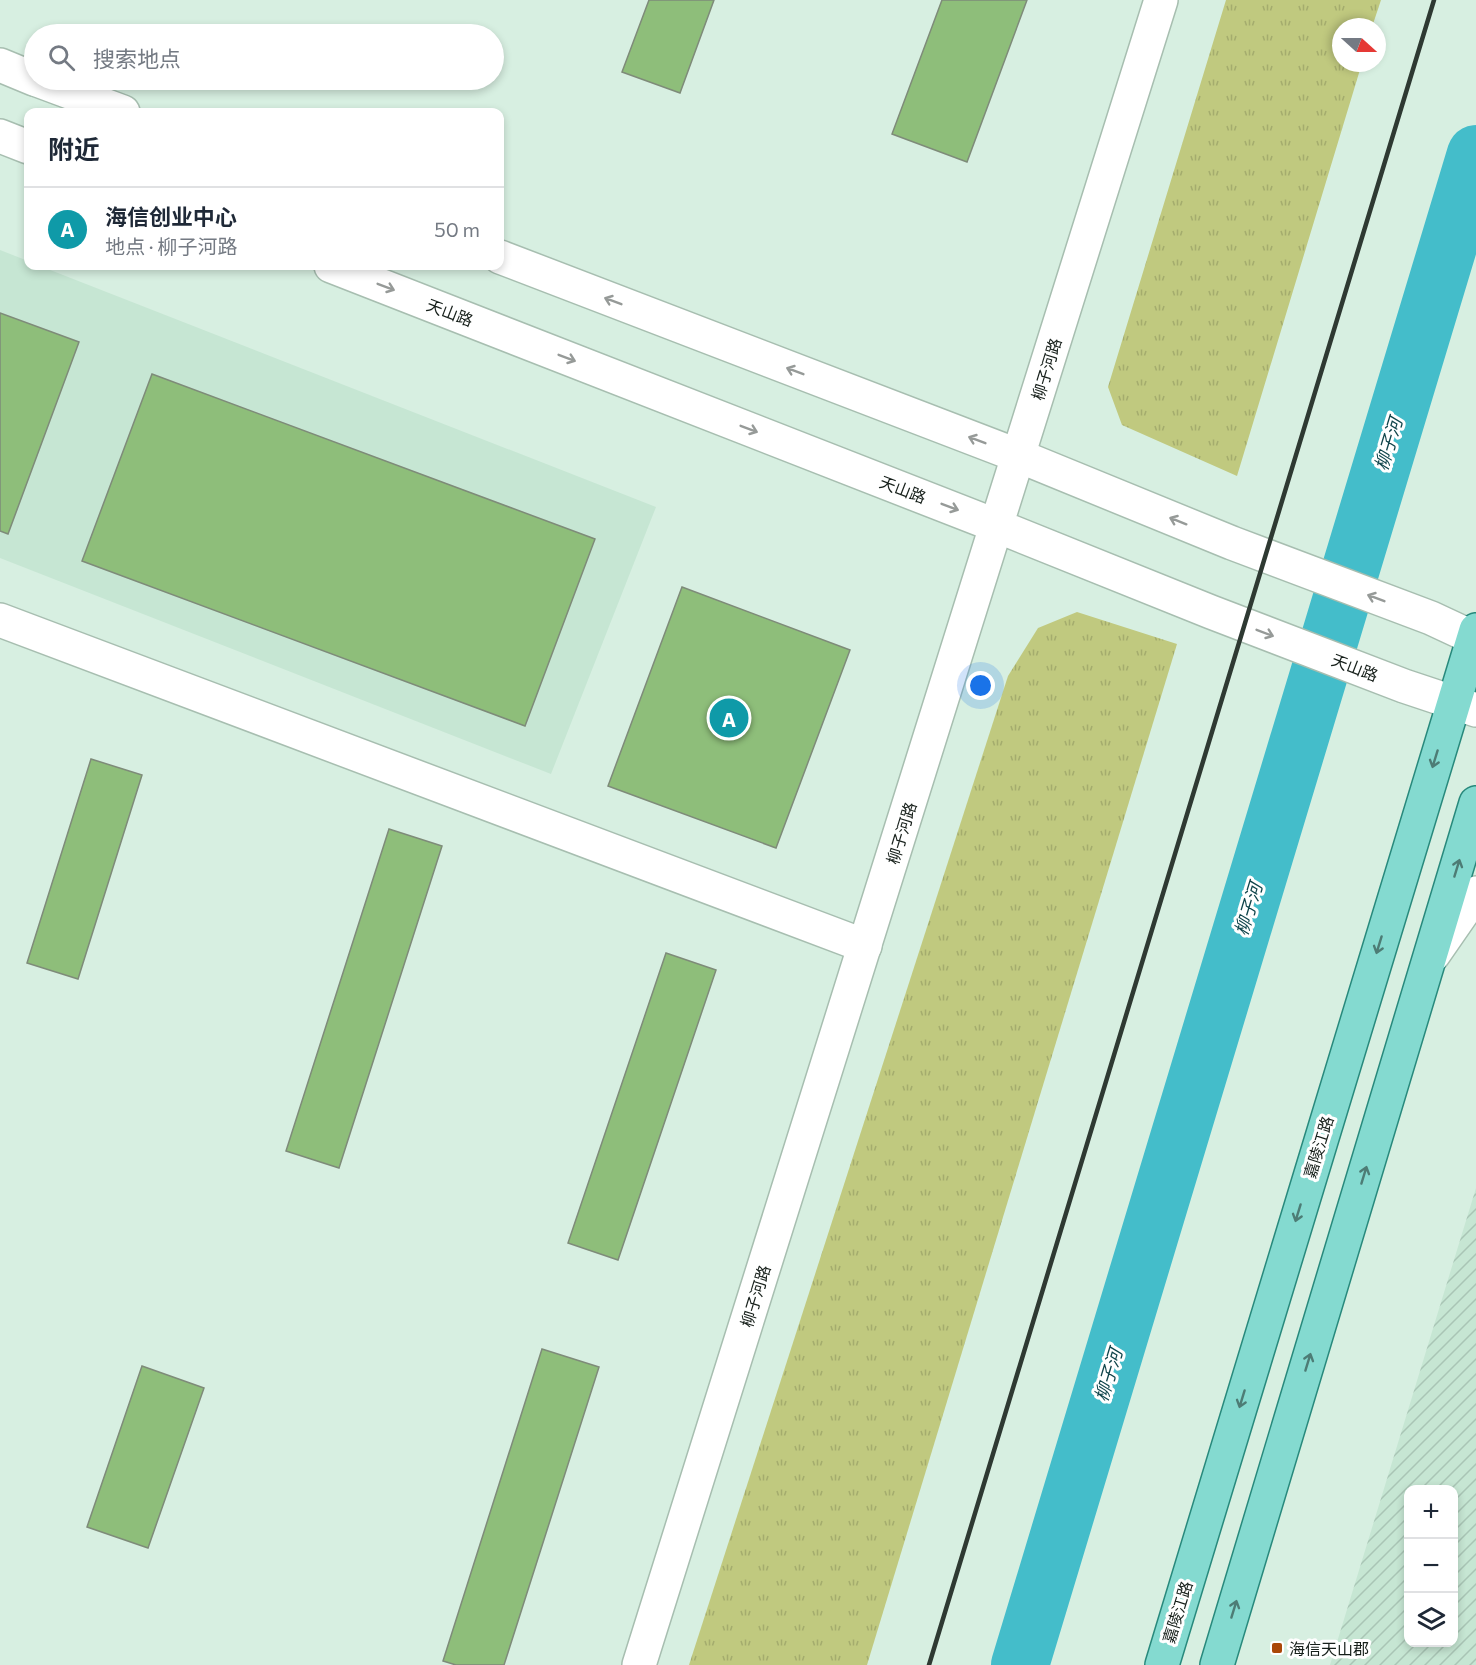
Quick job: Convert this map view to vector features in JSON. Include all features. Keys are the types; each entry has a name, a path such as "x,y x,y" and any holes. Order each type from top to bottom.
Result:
{"main road":[{"name":"嘉陵江路","path":"1162,1665 1464,706 1475,636"},
{"path":"1217,1665 1476,803"}],"street":[{"name":"柳子河路","path":"639,1665 1161,0"},
{"path":"0,65 24,74"},
{"path":"65,90 112,108"},
{"path":"0,136 24,145"},
{"path":"504,259 1019,456 1232,543 1475,636"},
{"name":"天山路","path":"341,270 997,526 1210,612 1404,686 1464,706"},
{"path":"0,620 865,946"},
{"path":"1428,961 1476,893"}],"shaded area":[{"path":"0,250 24,259 24,270 50,270 656,507 551,774 0,558"},
{"path":"1476,1188 1476,1665 1330,1665"}],"green space":[{"path":"1226,0 1381,0 1375,18 1332,18 1332,72 1359,72 1237,476 1122,425 1108,387"},
{"path":"1077,612 1177,644 867,1665 689,1665 1008,676 1038,628"}],"building":[{"path":"649,0 714,0 680,93 622,72"},
{"path":"942,0 1027,0 967,162 892,134"},
{"path":"0,313 79,342 8,534 0,531"},
{"path":"152,374 595,539 525,726 82,561"},
{"path":"682,587 850,650 776,848 608,786"},
{"path":"91,759 142,775 78,979 27,963"},
{"path":"389,829 442,846 339,1168 286,1151"},
{"path":"666,953 716,970 618,1260 568,1243"},
{"path":"542,1349 599,1367 504,1665 456,1665 443,1661"},
{"path":"142,1366 204,1388 148,1548 87,1527"}],"waterway":[{"name":"柳子河","path":"1020,1665 1476,154"}],"railway":[{"path":"929,1665 1434,0"}],"place":[{"name":"海信创业中心","path":"729,718"},
{"name":"海信天山郡","path":"1277,1648"}]}
